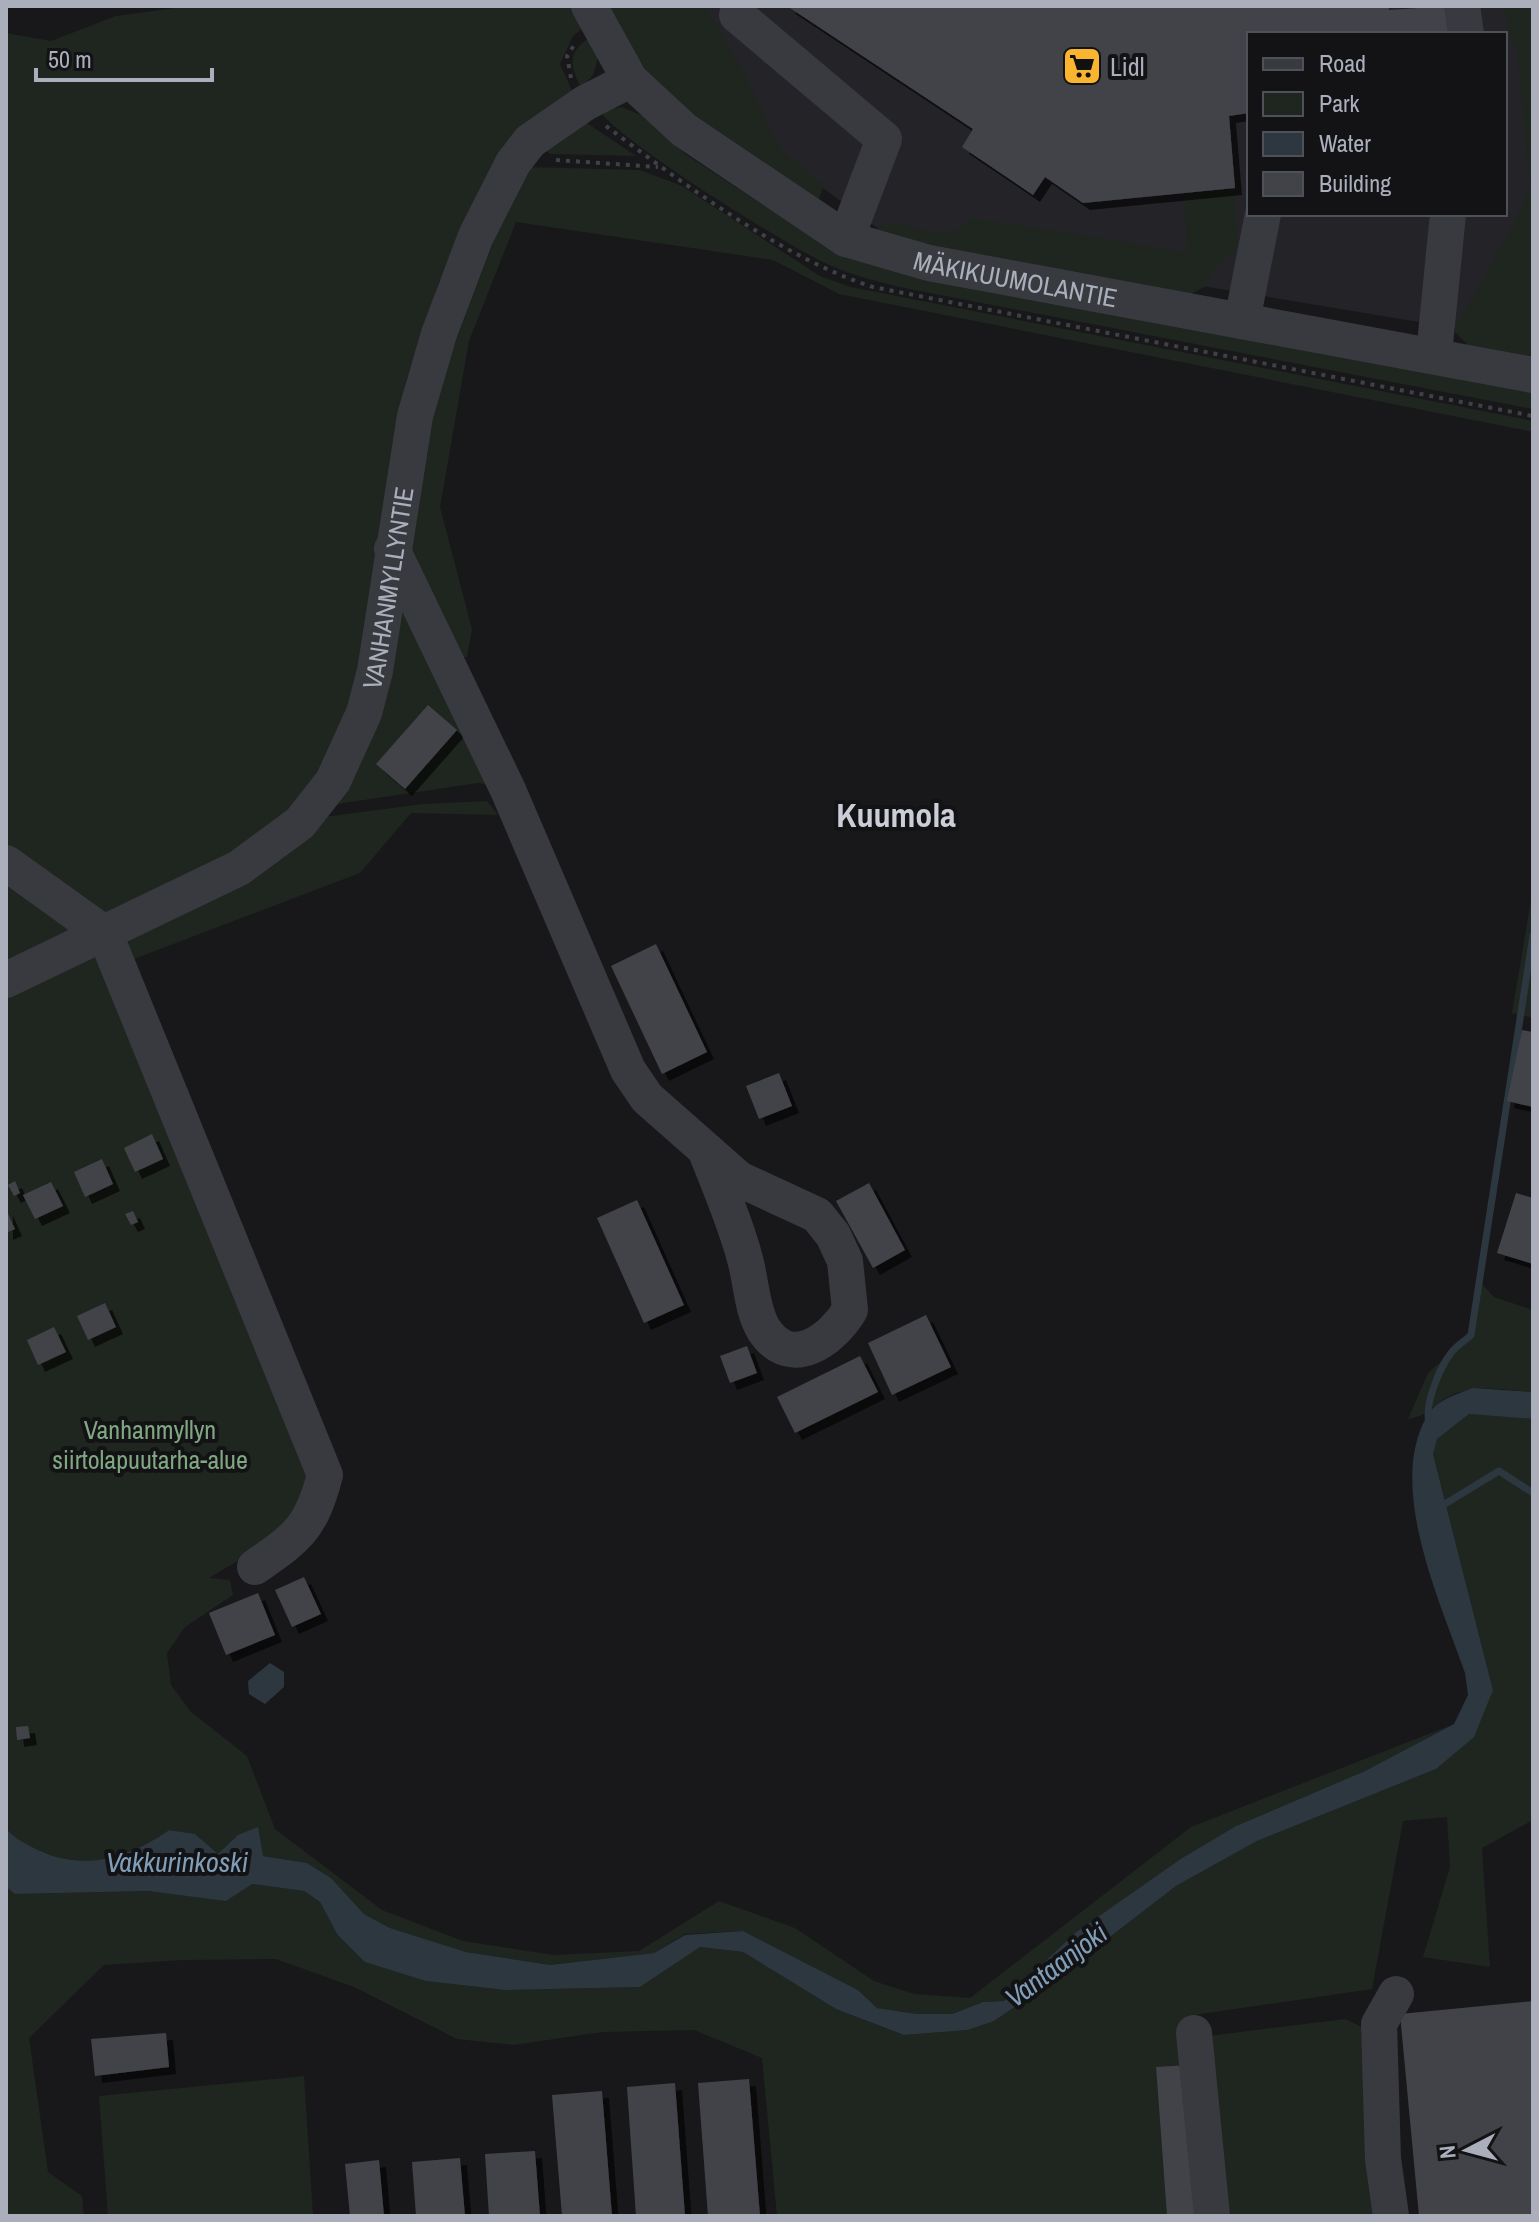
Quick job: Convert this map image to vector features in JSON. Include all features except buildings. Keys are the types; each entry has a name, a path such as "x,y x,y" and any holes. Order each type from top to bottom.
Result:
{"street":[{"name":"MÄKIKUUMOLANTIE","path":"589,6 630,80 684,130 846,239 929,263 1434,354 1533,375"},
{"path":"1462,6 1466,32"},
{"path":"737,15 884,139 846,239"},
{"name":"VANHANMYLLYNTIE","path":"6,980 239,868 278,842 319,801 346,758 364,713 375,671 415,416 439,334 476,236 513,163 530,141 552,123 630,80"},
{"path":"1242,321 1263,216"},
{"path":"1434,354 1448,216"},
{"path":"392,549 508,790 628,1070 647,1098 705,1149 739,1179 817,1215 833,1235 845,1261 850,1310 826,1341 791,1350 775,1343 762,1328 745,1256 705,1149"},
{"path":"6,863 105,934 325,1475 316,1510 296,1539 255,1567"},
{"path":"1391,2216 1383,2159 1379,2024 1396,1994"},
{"path":"1194,2033 1212,2216"}],"path":[{"path":"513,163 536,159 661,167"}],"shaded area":[{"path":"688,6 1512,6 1533,133 1533,209 1461,329 884,233 777,154"}],"green space":[{"path":"190,6 574,6 584,27 573,36 560,64 574,95 493,164 439,282 406,381 357,676 333,753 284,815 227,861 196,881 164,896 131,908 99,914 6,849 6,33 51,41 116,16"},
{"path":"605,6 705,6 740,65 785,154 824,184 817,205 650,86"},
{"path":"1500,6 1533,6 1533,362 1475,352 1454,331 1509,233 1530,188 1517,49"},
{"path":"589,38 598,58 593,75 581,88 573,60 577,49"},
{"path":"622,107 643,116 685,154 816,240 1533,389 1533,409 909,289 857,276 807,254 743,216 637,145 600,111"},
{"path":"584,121 636,156 551,154 543,149"},
{"path":"530,167 640,170 682,186 820,276 851,287 1533,421 1533,432 839,294 773,260 516,222 469,341 440,507 472,629 467,657 455,659 405,554 435,396 508,203"},
{"path":"1235,188 1237,249 1215,265 1206,286 1187,296 995,261 875,232 881,224 894,223 939,233 949,232 973,218 1187,252 1185,193"},
{"path":"397,593 491,785 478,783 337,804"},
{"path":"487,801 498,815 411,813 360,873 134,959 121,957 130,939 316,818 423,804"},
{"name":"Vanhanmyllyn siirtolapuutarha-alue","path":"6,874 103,953 315,1481 275,1539 209,1578 230,1580 233,1595 185,1627 167,1653 171,1685 190,1711 247,1756 275,1829 382,1910 463,1941 553,1955 639,1951 719,1901 795,1928 874,1981 914,1994 970,1998 1191,1827 1454,1724 1365,1771 1236,1826 1182,1858 1076,1933 1004,2001 983,2002 952,2014 917,2014 877,2008 858,1990 743,1931 685,1934 654,1953 550,1965 466,1952 390,1928 364,1914 331,1878 307,1863 263,1856 238,1835 218,1855 195,1834 169,1830 136,1849 84,1861 48,1854 23,1842 6,1828"},
{"path":"1533,888 1533,1018 1512,1013"},
{"path":"1478,1280 1494,1297 1533,1310 1533,1392 1466,1390 1408,1419 1428,1373 1471,1335"},
{"path":"1469,1414 1533,1419 1533,1820 1482,1848 1490,1967 1423,1957 1450,1867 1447,1817 1403,1821 1372,1989 1187,2016 1190,2065 1156,2068 1167,2216 777,2216 762,2058 694,2030 602,2032 514,2045 457,2039 354,1987 276,1959 104,1965 29,2038 48,2172 82,2196 84,2216 6,2216 6,1887 16,1894 148,1891 226,1900 252,1884 304,1891 320,1902 337,1934 426,1981 505,1990 640,1987 699,1947 743,1952 836,2009 904,2035 968,2030 994,2021 1049,1984 1176,1886 1257,1841 1436,1769 1493,1689 1433,1454 1436,1439"},
{"path":"1345,2019 1366,2029 1386,2216 1216,2216 1200,2037"},
{"path":"304,2076 313,2216 108,2216 99,2096"}],"water":[{"path":"1473,1388 1533,1392 1533,1419 1469,1414 1437,1439 1433,1454 1493,1690 1474,1737 1436,1769 1257,1841 1176,1886 1049,1984 994,2021 968,2030 904,2035 836,2009 743,1952 700,1947 640,1987 505,1990 426,1981 365,1962 337,1934 320,1902 304,1891 252,1884 226,1901 148,1891 15,1894 6,1887 6,1828 20,1840 48,1854 84,1861 136,1849 169,1830 195,1834 218,1854 238,1835 258,1827 263,1856 307,1863 331,1878 364,1914 390,1928 466,1952 550,1965 654,1953 685,1935 743,1931 858,1990 877,2008 917,2014 952,2014 983,2002 1004,2001 1075,1933 1182,1858 1236,1826 1365,1771 1454,1724 1468,1695 1465,1673 1422,1545 1412,1476 1416,1445 1431,1410 1454,1395"},
{"path":"270,1663 284,1672 284,1687 265,1704 249,1694 248,1681"}],"waterway":[{"path":"1429,1422 1431,1396 1442,1367 1453,1350 1471,1335 1533,935"},
{"path":"1440,1507 1499,1471 1533,1493"}],"place":[{"name":"Lidl","path":"1082,66"}],"district":[{"name":"Kuumola","path":"896,815"}],"water label":[{"name":"Vakkurinkoski","path":"177,1862"},
{"name":"Vantaanjoki","path":"1056,1965"}]}
